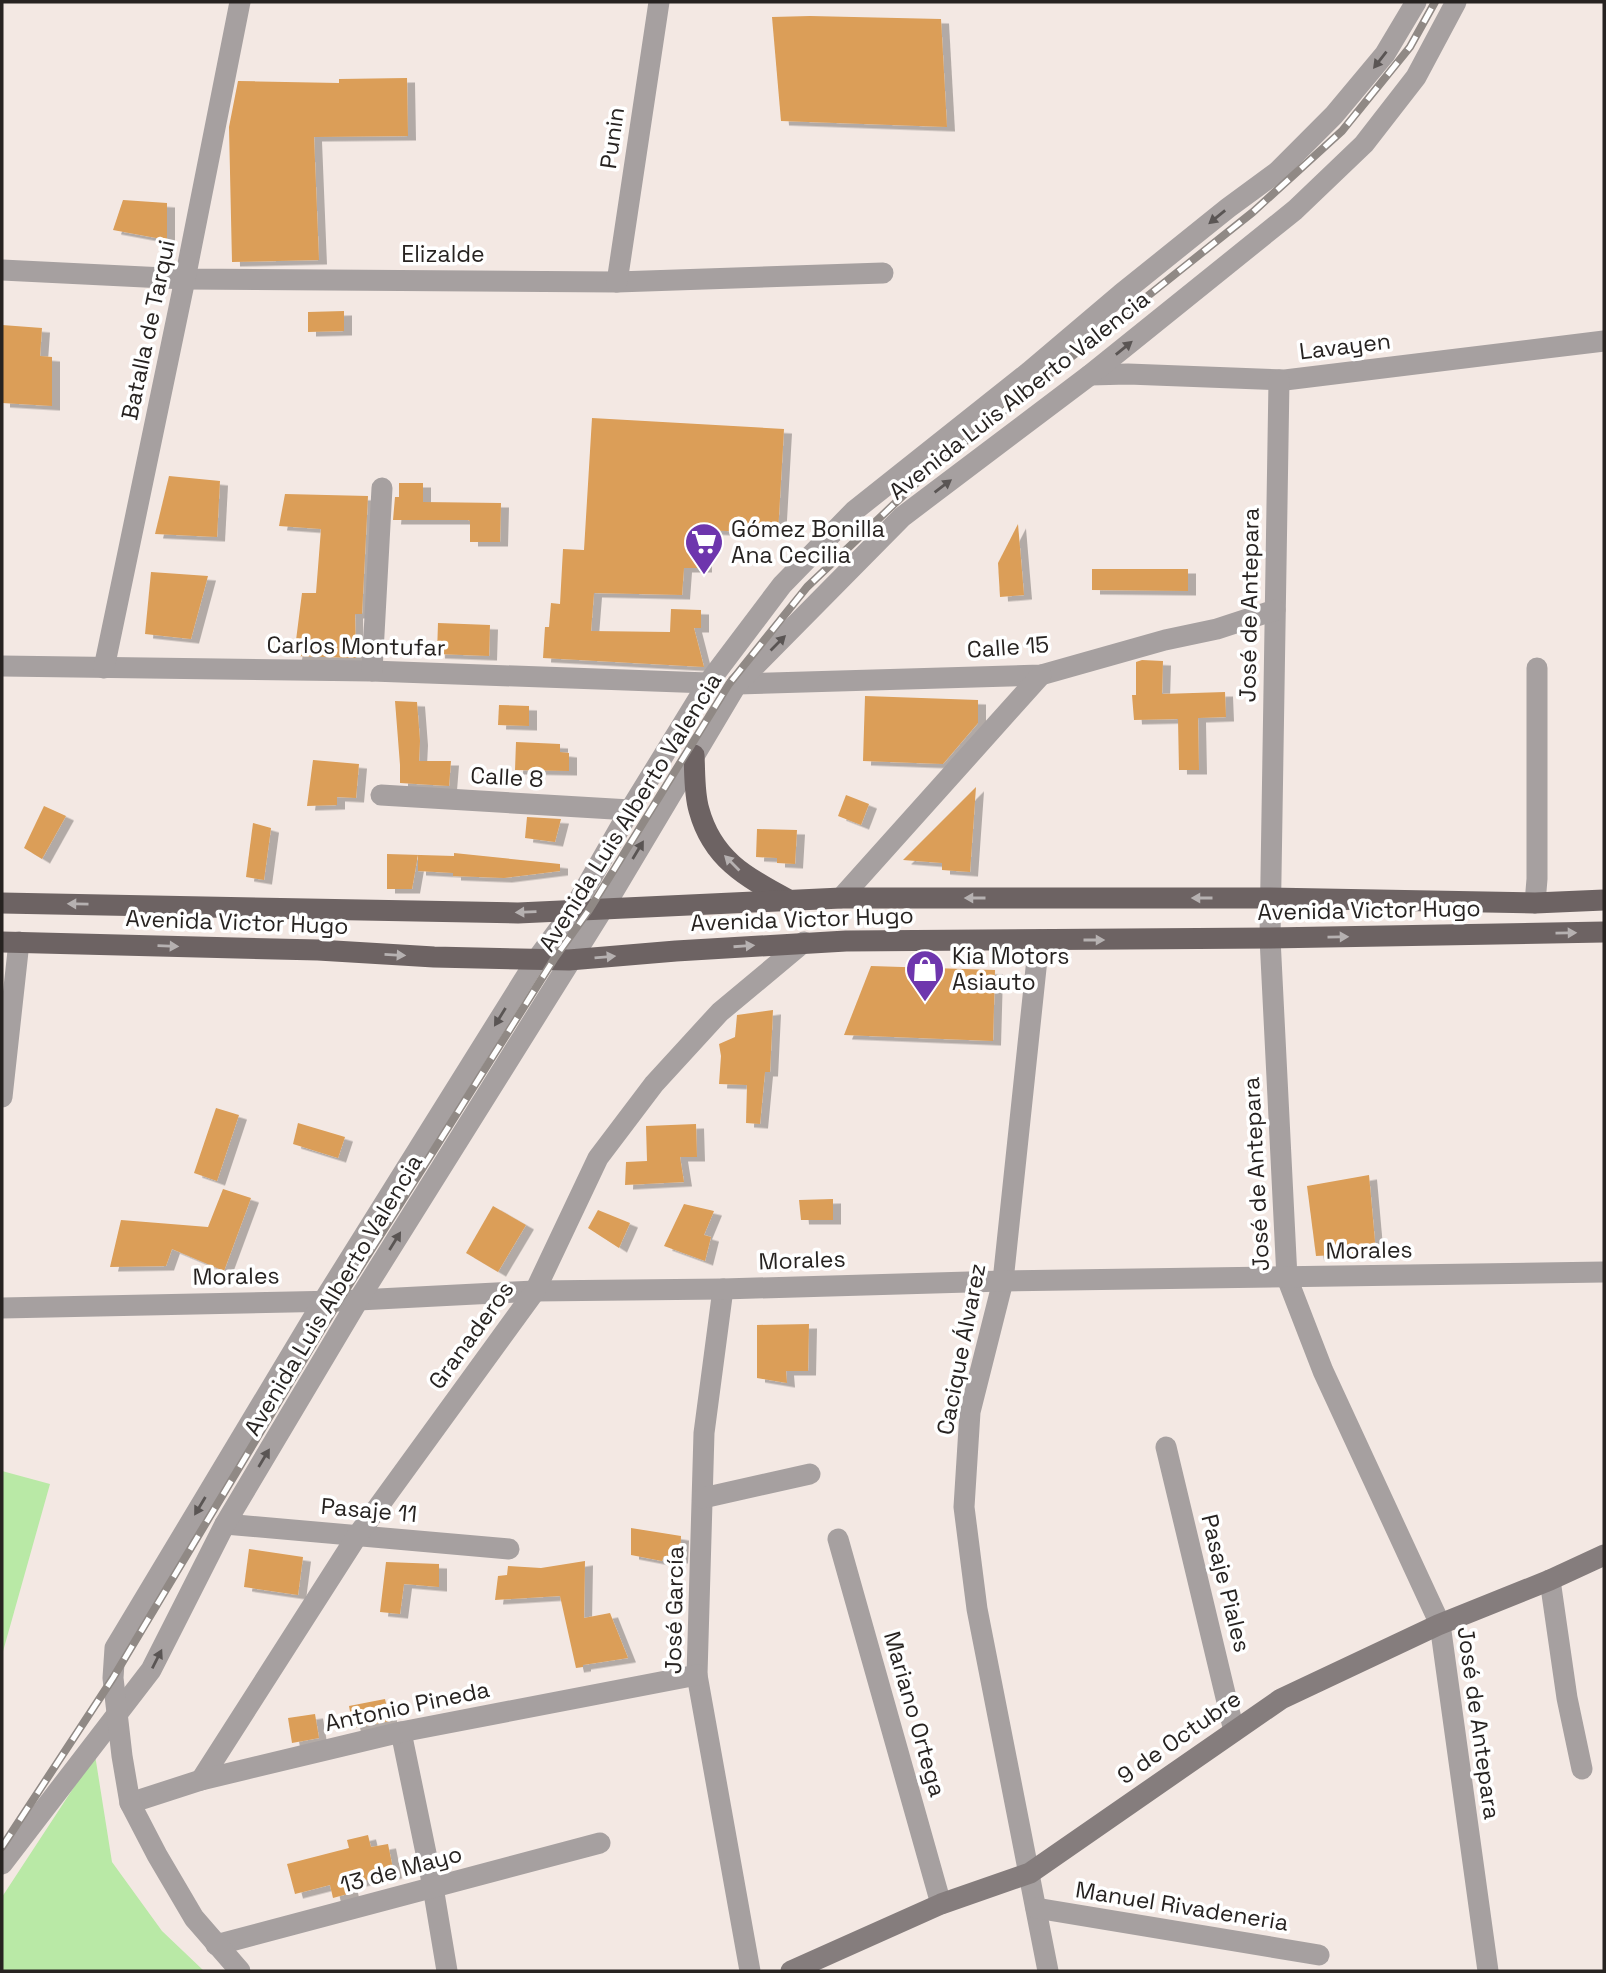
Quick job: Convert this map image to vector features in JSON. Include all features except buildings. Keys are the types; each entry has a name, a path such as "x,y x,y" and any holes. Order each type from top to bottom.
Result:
{"main road":[{"path":"694,755 698,807 707,835 732,865 752,881 789,900"},
{"name":"Avenida Victor Hugo","path":"2,903 517,913 841,898 1270,898 1535,903 1604,900"},
{"name":"Avenida Victor Hugo","path":"10,942 569,960 803,942 1604,932"}],"street":[{"name":"Batalla de Tarqui","path":"104,668 240,2"},
{"name":"Punin","path":"617,282 659,2"},
{"name":"Avenida Luis Alberto Valencia","path":"117,1714 113,1678 115,1648 324,1300 537,959 573,910 630,810 709,683 782,585 855,511 1196,234 1277,172 1334,115 1385,54 1416,2"},
{"name":"Avenida Luis Alberto Valencia","path":"2,1864 151,1670 225,1524 359,1299 603,909 737,684 902,517 1090,375 1295,210 1364,144 1416,77 1456,2"},
{"name":"Elizalde","path":"2,270 185,279 617,282 883,272"},
{"name":"Lavayen","path":"1090,375 1279,380 1604,341"},
{"name":"José de Antepara","path":"1279,380 1270,938 1287,1278 1323,1371 1440,1624 1488,1971"},
{"path":"372,671 382,488"},
{"name":"Calle 15","path":"737,684 1041,675 1165,640 1217,629 1275,610"},
{"name":"Carlos Montufar","path":"2,666 372,671 709,683"},
{"path":"1535,903 1537,668"},
{"path":"841,898 1041,675"},
{"name":"Calle 8","path":"381,795 630,810"},
{"name":"Cacique Álvarez","path":"1039,940 1003,1281 971,1412 964,1507 977,1609 1048,1971"},
{"path":"2,1097 10,942"},
{"name":"Granaderos","path":"201,1780 357,1536 535,1291 598,1158 654,1084 720,1012 803,942"},
{"name":"Morales","path":"2,1308 359,1299 535,1291 1604,1272"},
{"name":"José García","path":"723,1289 704,1433 697,1675 750,1971"},
{"name":"Pasaje Piales","path":"1166,1447 1234,1731"},
{"path":"703,1498 810,1474"},
{"name":"Pasaje 11","path":"225,1524 509,1549"},
{"name":"Mariano Ortega","path":"838,1539 941,1904"},
{"name":"9 de Octubre","path":"791,1971 941,1904 1030,1873 1281,1699 1440,1624 1550,1580 1604,1555"},
{"path":"1550,1580 1567,1698 1582,1769"},
{"name":"Antonio Pineda","path":"130,1803 201,1780 401,1732 697,1675"},
{"path":"117,1714 130,1803 157,1856 194,1918 240,1971"},
{"path":"401,1732 433,1887 447,1971"},
{"name":"13 de Mayo","path":"216,1945 600,1843"},
{"name":"Manuel Rivadeneria","path":"1036,1908 1319,1955"}],"green space":[{"path":"2,1471 50,1484 2,1655"},
{"path":"95,1755 112,1862 162,1931 204,1971 2,1971 2,1897"}],"railway":[{"path":"2,1847 113,1678 339,1301 554,959 589,910 729,684 807,587 932,468 1253,212 1342,131 1410,47 1435,2"}],"place":[{"name":"Gómez Bonilla Ana Cecilia","path":"704,576"},
{"name":"Kia Motors Asiauto","path":"925,1003"}]}
